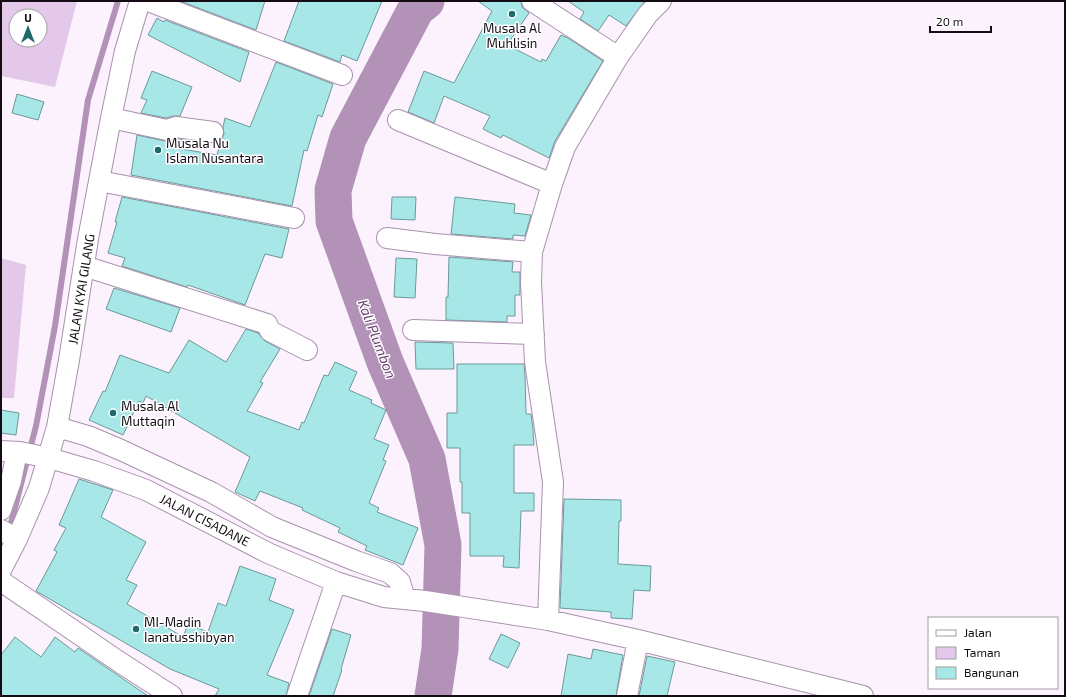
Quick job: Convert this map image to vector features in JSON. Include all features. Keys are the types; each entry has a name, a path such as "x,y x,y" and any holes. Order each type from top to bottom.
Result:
{"street":[{"name":"JALAN KYAI GILANG","path":"1,570 10,535 39,488 24,453 57,427 70,360 84,266 111,118 125,51 140,1"},
{"path":"148,1 342,75"},
{"path":"548,620 553,482 539,394 531,282 532,252 552,184 565,148 618,57 648,14 661,1"},
{"path":"541,3 618,57"},
{"path":"111,118 167,130 176,127 213,132"},
{"path":"398,120 552,184"},
{"path":"99,181 294,218"},
{"path":"387,238 435,244 532,252"},
{"path":"84,266 267,324 270,331 307,350"},
{"path":"413,330 534,334"},
{"path":"57,427 88,436 121,450 211,492 272,527 390,573 400,582 415,600"},
{"path":"1,510 11,480 24,453"},
{"name":"JALAN CISADANE","path":"24,453 94,471 146,490 268,552 336,582 384,598 464,606 548,620 638,640 821,691 863,696"},
{"path":"1,581 172,696"},
{"path":"297,696 336,582"},
{"path":"627,696 638,640"}],"green space":[{"path":"1,1 77,1 55,87 1,76"},
{"path":"1,258 26,265 14,398 1,398"}],"building":[{"path":"180,1 265,1 256,30"},
{"path":"299,1 382,1 357,61 342,55 340,62 284,41"},
{"path":"478,1 521,1 522,7 529,13 507,45 541,62 542,59 546,61 561,35 603,61 555,141 549,158 503,135 501,138 483,129 490,116 444,96 434,123 408,112 424,71 454,83 492,11"},
{"path":"568,1 645,1 626,26 609,15 598,31 580,19 584,12"},
{"path":"157,18 164,22 165,20 249,52 240,82 148,35"},
{"path":"276,62 333,84 322,117 318,115 307,151 304,150 292,206 131,175 137,135 165,141 177,139 184,140 182,149 217,155 224,134 223,127 225,118 250,127"},
{"path":"152,71 192,87 180,116 166,118 141,113 147,100 141,98"},
{"path":"17,94 44,102 38,120 12,113"},
{"path":"122,197 289,229 282,258 265,254 245,305 188,285 187,287 122,266 125,258 108,253 117,222 115,222"},
{"path":"392,197 416,197 415,220 391,219"},
{"path":"455,197 515,204 514,213 531,215 525,236 513,235 513,239 451,234"},
{"path":"449,257 513,262 512,272 520,272 520,295 515,295 515,316 507,316 507,322 446,320"},
{"path":"396,258 417,259 415,298 394,297"},
{"path":"114,288 180,308 171,332 106,309"},
{"path":"246,329 258,333 265,341 280,349 260,382 263,383 247,411 299,430 302,422 304,423 324,375 328,376 335,362 357,372 349,390 372,400 371,403 386,410 374,439 389,445 383,460 386,461 369,503 379,508 377,512 418,528 403,565 365,550 367,546 338,532 340,528 302,510 303,508 260,491 255,501 235,492 250,457 146,396 143,403 139,401 123,435 89,420 103,391 105,392 120,355 169,373 189,340 226,362"},
{"path":"415,342 453,343 454,369 416,369"},
{"path":"457,364 524,364 526,414 531,414 534,445 514,445 514,493 534,493 534,511 521,511 519,568 503,567 504,556 470,556 470,513 462,513 460,448 447,448 447,413 457,413"},
{"path":"1,410 19,413 16,435 1,433"},
{"path":"79,479 113,490 101,517 146,542 126,580 137,585 127,604 183,637 188,624 208,632 218,603 226,606 240,566 276,579 269,600 294,610 267,675 289,683 286,696 215,696 219,689 170,669 36,591 57,552 54,550 66,528 59,525"},
{"path":"564,499 621,500 618,564 651,566 650,591 634,590 632,619 611,618 611,612 560,608"},
{"path":"332,629 351,635 341,669 342,670 333,696 309,696"},
{"path":"501,634 520,643 508,668 489,659"},
{"path":"15,637 41,657 55,637 75,652 78,648 148,696 1,696 1,655"},
{"path":"593,649 623,655 616,696 561,696 568,654 591,659"},
{"path":"647,656 675,662 667,696 639,696"}],"waterway":[{"path":"7,530 11,523 36,426 55,326 88,100 118,1"},
{"name":"Kali Plumbon","path":"426,1 416,9 348,138 333,190 334,221 385,362 427,459 443,545 440,649 433,696"}],"place":[{"name":"Musala Al Muhlisin","path":"512,14"},
{"name":"Musala Nu Islam Nusantara","path":"158,150"},
{"name":"Musala Al Muttaqin","path":"113,413"},
{"name":"MI-Madin Ianatusshibyan","path":"136,629"}]}
